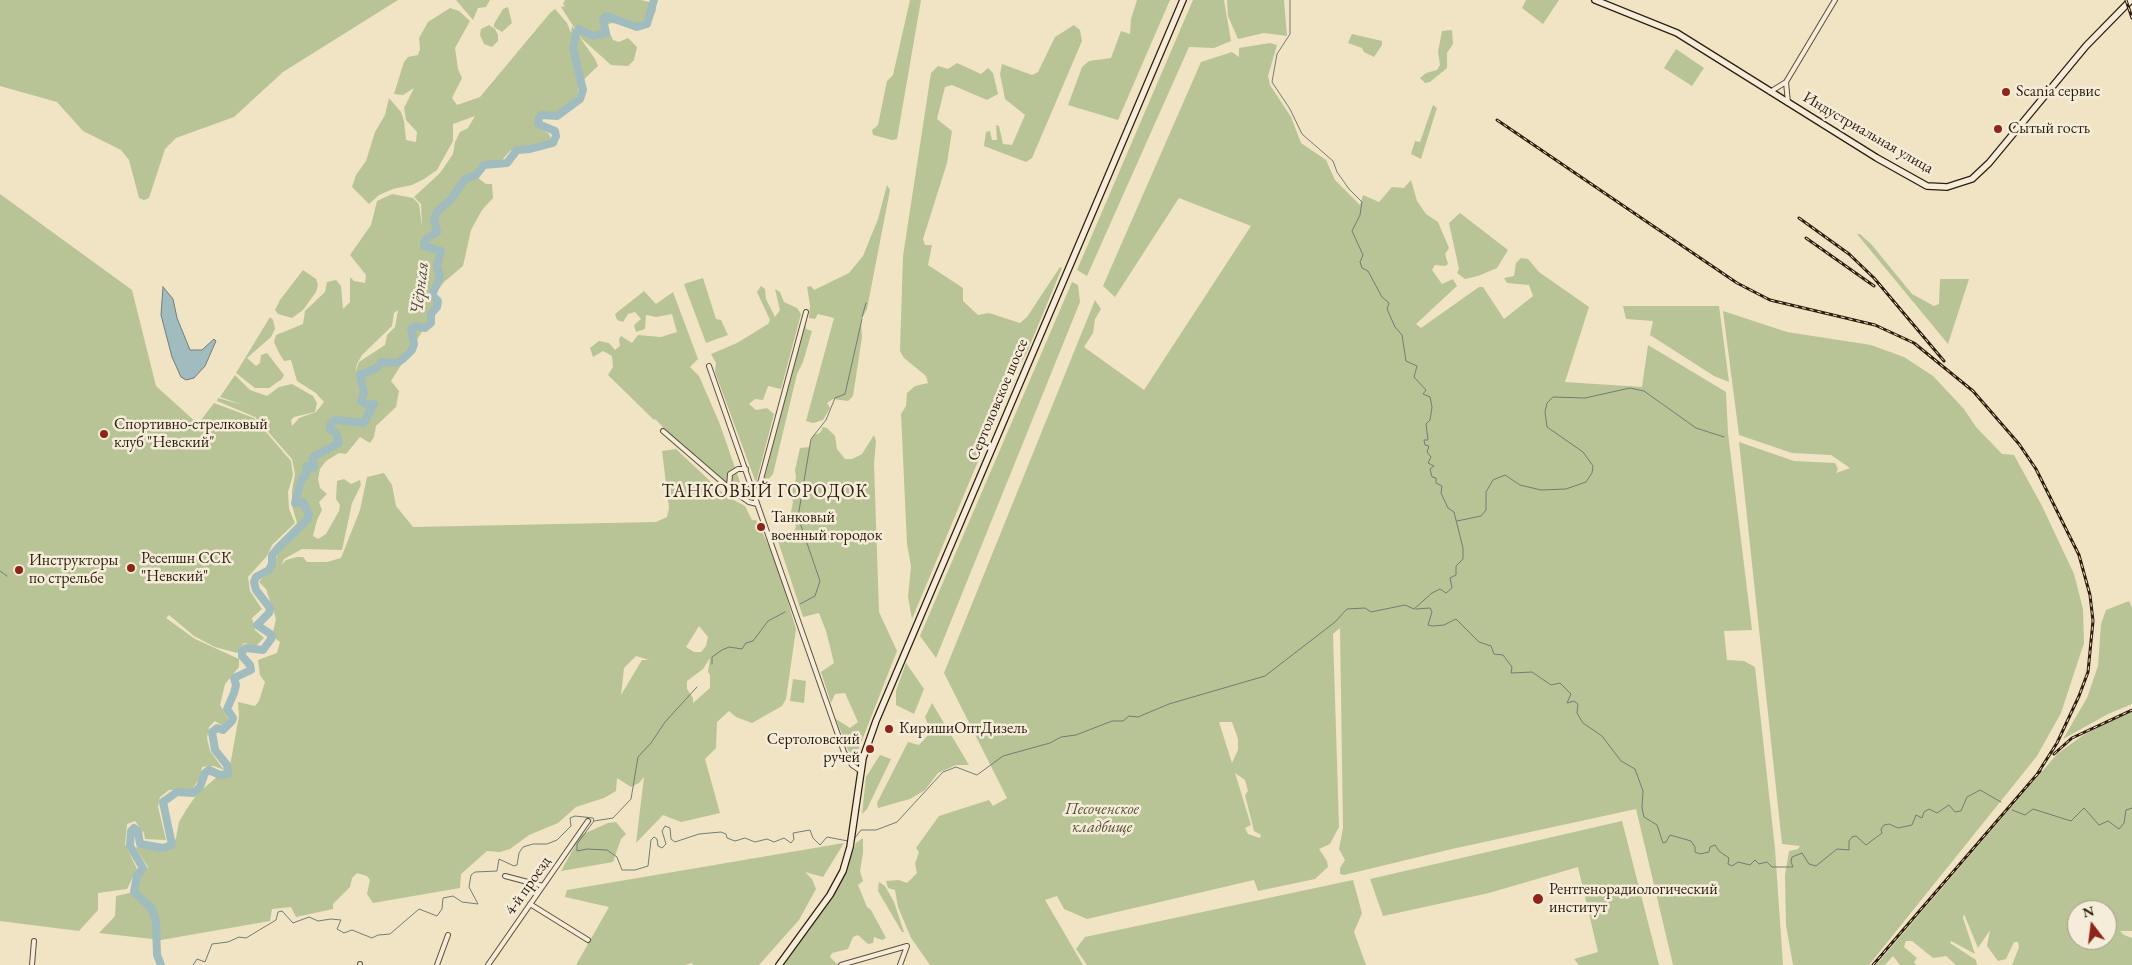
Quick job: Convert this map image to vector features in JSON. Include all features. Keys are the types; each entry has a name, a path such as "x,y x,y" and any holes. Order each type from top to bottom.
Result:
{"main road":[{"name":"Сертоловское шоссе","path":"779,965 833,889 843,871 850,847 861,771 876,721 1183,0"},
{"name":"Индустриальная улица","path":"1595,0 1677,33 1877,158 1927,186 1947,187 1972,179 1989,163 2086,46 2131,0"}],"street":[{"path":"1770,92 1786,82 1835,0"},
{"path":"1786,82 1788,104"},
{"path":"757,501 806,312"},
{"path":"709,366 841,744 848,759 861,771"},
{"path":"663,431 728,488 749,502 757,501"},
{"path":"728,488 730,474 738,469 746,469"},
{"name":"4-й проезд","path":"488,965 588,821"},
{"path":"505,876 543,886"},
{"path":"530,904 588,940"},
{"path":"437,965 448,935"},
{"path":"32,965 34,941"},
{"path":"841,965 906,946 900,965"}],"green space":[{"path":"0,0 398,0 283,72 234,117 176,138 165,149 149,198 144,200 139,198 129,160 121,150 83,131 57,102 0,86"},
{"path":"456,0 490,0 486,7 478,8 473,20"},
{"path":"565,0 641,0 654,3 656,10 651,22 644,27 612,23 606,25 613,40 619,42 628,38 637,47 634,60 628,66 611,65 581,38 561,7 565,6 563,4"},
{"path":"910,0 921,0 897,139 892,140 873,135 872,130 878,125 887,81 893,75"},
{"path":"1137,0 1170,0 1118,120 1068,105 1082,67 1089,61 1111,58 1121,31 1130,34 1131,19"},
{"path":"1193,0 1224,0 1231,41 1214,48 1189,47 1087,276 1077,270"},
{"path":"1227,0 1284,0 1287,36 1264,33 1238,39 1228,16"},
{"path":"1526,0 1559,0 1543,24 1522,8"},
{"path":"508,7 512,23 502,32 494,27 494,24 503,9"},
{"path":"450,8 459,11 470,21 455,48 458,69 462,78 452,98 457,105 480,97 555,9 567,23 571,33 572,26 598,66 580,83 577,96 568,106 556,114 536,116 537,126 549,134 552,141 531,148 519,147 510,151 502,160 486,163 478,169 478,178 486,184 492,184 493,198 482,210 471,230 463,266 444,282 435,294 437,310 431,324 423,330 391,381 399,391 396,407 376,426 374,437 370,443 360,437 346,454 339,453 326,461 320,469 318,479 320,488 327,494 319,502 322,510 313,536 318,539 326,534 339,511 340,505 336,499 337,481 344,479 351,484 360,480 361,485 352,503 342,550 302,549 284,559 281,565 286,560 297,557 303,557 307,562 327,562 341,558 360,510 367,477 384,473 392,485 396,506 413,527 656,522 667,517 669,508 662,451 676,449 726,496 745,506 752,520 756,520 775,558 796,629 786,699 782,706 752,723 736,717 729,711 717,722 716,748 705,759 720,813 681,822 663,815 636,843 644,777 639,783 631,787 617,778 616,791 604,798 576,807 558,823 529,835 510,849 500,852 487,851 461,874 460,888 373,903 367,894 370,880 367,876 357,873 352,878 350,887 333,904 333,909 296,917 291,907 272,909 270,921 161,940 99,933 115,916 116,896 138,891 140,878 148,867 135,847 163,851 171,849 176,838 179,822 197,794 230,766 239,716 238,702 255,706 259,701 265,682 260,675 258,660 277,653 280,642 272,636 276,619 266,589 259,582 274,564 278,553 273,548 297,523 292,505 295,474 292,459 255,417 217,401 218,398 243,405 220,397 235,375 250,390 267,396 279,387 292,384 313,396 317,403 315,412 294,417 291,420 292,426 299,418 316,412 324,402 316,393 297,381 291,360 284,361 279,353 274,342 276,335 303,324 305,311 325,292 327,282 336,280 341,286 343,309 350,302 350,277 354,281 365,283 366,275 350,255 371,225 377,201 392,194 413,198 419,204 422,227 421,204 414,197 440,173 453,154 455,142 460,132 468,128 475,116 453,124 453,141 437,170 424,179 412,185 393,189 379,195 369,204 352,187 356,175 366,161 375,132 385,115 389,98 401,112 406,140 416,142 417,132 406,120 404,108 414,88 403,95 394,94 404,62 408,57 418,55 420,49 419,38 428,22","holes":["398,310 395,327 387,335 385,345 359,362 355,373 357,364 362,355 392,326 394,313","699,626 708,637 706,646 701,652 694,652 686,647","636,656 649,660 642,660 621,695 624,668","710,658 708,672 710,675 710,688 693,703 693,698 687,689 687,681 703,669"]},
{"path":"489,25 495,29 498,35 498,41 492,47 484,44 480,35 481,29"},
{"path":"1074,25 1080,30 1082,41 1032,158 1026,162 984,146 986,132 990,131 992,140 997,140 996,125 999,126 1003,144 1012,145 1025,115 1005,99 1000,74 1002,64 1032,75 1038,72 1055,37"},
{"path":"1452,30 1453,44 1447,53 1447,68 1430,82 1425,83 1420,78 1426,73 1437,70 1440,65 1438,52 1442,31"},
{"path":"1352,34 1382,41 1382,45 1374,57 1364,52 1362,48 1348,43"},
{"name":"Песоченское кладбище","path":"1270,43 1277,45 1268,76 1270,85 1291,117 1301,143 1326,160 1335,180 1360,205 1363,195 1379,202 1392,187 1404,188 1411,180 1417,201 1426,214 1438,222 1449,248 1445,254 1448,264 1445,266 1435,265 1432,270 1442,284 1453,279 1457,286 1416,324 1421,328 1479,287 1483,287 1504,319 1533,296 1529,285 1507,283 1504,278 1514,276 1516,263 1521,258 1528,259 1539,272 1589,307 1565,382 1642,387 1648,345 1726,392 1728,433 1752,630 1724,631 1727,660 1744,661 1755,667 1775,849 1783,965 1673,965 1636,809 1452,849 1344,875 1340,874 1340,868 1345,860 1339,849 1343,828 1340,628 1333,634 1339,827 1330,844 1319,849 1327,861 1328,867 1315,879 1258,891 1254,880 1087,919 1064,909 1057,896 1045,900 1083,965 930,965 911,938 898,907 895,890 888,888 886,881 899,880 907,883 917,873 915,864 919,852 916,848 939,816 989,800 993,806 1007,798 944,673 1095,300 1101,309 1095,319 1093,333 1084,347 1144,390 1251,226 1179,198 1115,297 1103,286 1201,62 1232,52 1239,57 1239,48","holes":["1219,722 1232,722 1238,739 1238,750 1232,763","1235,773 1245,780 1248,791 1245,795 1254,831 1261,835 1260,838 1248,834 1245,828 1251,825"]},
{"path":"1676,49 1704,68 1692,86 1664,68"},
{"path":"957,63 981,74 988,68 993,73 998,94 987,100 952,85 945,87 937,119 952,131 947,163 923,239 925,245 932,245 928,265 963,288 963,301 978,315 989,313 1020,323 1027,317 1060,267 1062,268 1027,352 1012,380 912,619 908,597 911,566 907,544 901,414 906,406 907,393 915,386 928,383 926,376 904,358 900,351 903,256 931,73 938,66 948,69"},
{"path":"1433,105 1437,108 1421,159 1411,154 1415,141 1420,142"},
{"path":"887,185 890,190 867,309 861,320 862,337 853,396 848,401 833,399 827,403 830,408 823,420 813,423 806,421 834,318 818,314 815,319 809,318 810,305 807,287 811,286 814,290 849,273 863,256 878,219"},
{"path":"0,194 132,290 156,386 198,424 214,403 254,418 291,461 293,475 288,492 289,509 295,523 272,545 267,556 248,577 250,591 262,609 252,618 255,630 264,638 256,646 244,643 237,653 215,647 194,636 169,615 166,618 195,639 239,659 239,667 225,684 220,705 229,720 223,726 215,721 209,727 207,738 210,751 224,770 214,766 202,767 200,778 192,789 169,790 160,797 158,807 166,840 145,839 144,833 135,821 127,824 125,844 137,869 127,889 98,893 98,910 79,931 0,921"},
{"path":"1460,213 1508,250 1497,268 1465,279 1457,273 1459,269 1449,223"},
{"path":"1857,234 1860,234 1872,245 1912,294 1934,306 1939,304 1940,279 1969,279 1948,344"},
{"path":"303,270 316,279 318,285 316,292 303,310 292,318 278,314 275,310 280,300"},
{"path":"703,278 716,319 721,320 728,335 706,343 684,284"},
{"path":"1072,282 1078,285 1080,302 936,658 920,636"},
{"path":"761,286 765,289 766,299 775,317 780,310 775,289 780,292 784,302 797,308 801,314 781,389 768,386 763,400 755,399 749,404 756,410 767,408 774,414 756,483 715,372 716,363 711,354 737,343 768,324 770,320 757,292"},
{"path":"644,291 656,304 673,292 698,359 690,367 699,376 719,422 746,499 676,440 608,375 613,367 612,356 603,351 593,357 590,348 599,341 609,343 615,350 620,346 619,339 621,336 632,343 638,335 661,337 677,332 672,314 656,317 646,315 645,329 636,332 634,325 641,319 635,312 628,314 623,322 617,320 615,314"},
{"path":"1623,306 1719,306 1729,382 1714,376 1650,335 1653,321 1626,319"},
{"path":"1723,311 1787,332 1871,345 1904,357 1933,376 1964,409 1976,427 2002,454 2014,455 2042,506 2074,574 2083,609 2084,643 2061,713 2037,756 1869,965 1793,965 1786,925 1785,875 1789,851 1798,849 1800,846 1782,844 1739,442 1794,461 1835,463 1838,469 1836,473 1850,468 1831,455 1792,453 1739,435"},
{"path":"270,317 273,320 275,329 271,337 247,358 256,366 260,363 261,355 267,353 284,375 282,379 269,388 255,388 236,373"},
{"path":"805,324 806,329 812,331 803,362 797,374 773,474 767,481 764,480"},
{"path":"823,427 827,428 835,436 837,449 845,459 852,459 862,454 874,435 876,441 874,464 879,612 897,651 857,753 852,754 848,750 836,719 850,728 858,722 845,693 835,694 831,703 821,672 834,663 826,631 819,613 803,617 778,541 780,535 792,534 796,527 791,512 793,502 791,494 796,478 795,470 800,448 809,447 813,435 820,433"},
{"path":"2129,601 2132,608 2132,704 2108,714 2063,739 2087,698 2098,666 2101,624 2106,610"},
{"path":"906,663 924,689 914,714 896,705 896,691"},
{"path":"793,679 806,681 804,703 790,701"},
{"path":"932,703 969,765 956,765 938,773 925,790 910,799 878,808 877,803 908,742 919,745 931,732 925,717"},
{"path":"2132,712 2132,931 2120,931 2132,938 2132,965 2012,965 2019,947 2018,942 2014,942 2006,959 1998,961 1987,946 1990,930 1978,948 1964,914 1963,918 1975,954 1951,941 1950,943 1976,960 1977,965 1956,965 1946,956 1933,958 1912,941 1906,941 1904,947 1917,958 1914,962 1916,965 1900,965 1893,956 1885,965 1876,965 2057,754 2082,736 2116,717"},
{"path":"880,755 891,759 867,809 862,814 866,777"},
{"path":"1622,821 1659,965 1579,965 1574,959 1598,952 1578,867 1489,893 1383,916 1370,879"},
{"path":"616,822 626,834 621,839 613,862 561,871 581,835 608,823"},
{"path":"863,838 860,871 863,881 858,885 867,907 871,910 886,938 882,940 874,937 873,943 868,944 858,935 853,937 848,949 832,953 830,957 838,965 784,965 825,907 847,868 856,843"},
{"path":"844,843 823,877 805,872 812,879 816,889 799,920 759,965 693,965 692,963 685,965 576,965 609,907 565,897 567,890"},
{"path":"1353,880 1362,913 1354,932 1366,965 1087,965 1076,949 1085,937"},
{"path":"879,882 885,886 894,902 904,932 902,932 878,891"}],"water":[{"path":"163,287 173,299 177,318 190,350 202,350 214,339 216,341 205,366 194,378 186,380 181,377 172,357 161,315"}],"waterway":[{"name":"Чёрная","path":"161,965 157,955 156,921 152,909 134,892 137,876 143,868 130,846 131,831 134,828 138,831 140,844 163,848 172,845 163,802 177,792 193,793 200,787 205,773 209,770 220,775 228,774 227,765 215,750 212,732 217,728 223,730 232,721 233,718 227,709 236,685 234,678 251,670 250,665 242,656 242,651 246,648 263,650 271,639 272,635 257,625 269,613 270,608 256,590 254,582 256,577 269,570 272,564 272,555 308,519 309,515 303,502 295,503 302,478 306,475 307,466 314,468 313,457 339,443 336,433 330,429 331,423 336,420 364,423 374,404 367,405 361,401 364,393 360,375 377,368 381,362 397,363 403,359 412,350 414,344 411,329 415,326 425,328 431,323 431,314 437,307 438,301 432,295 440,277 437,266 441,251 424,246 425,240 437,232 434,219 437,212 452,198 465,179 476,175 484,165 507,163 517,150 553,143 556,136 555,131 538,124 539,117 542,115 557,116 580,99 583,90 573,48 579,29 593,36 606,33 603,20 606,16 637,27 647,24 654,0"},
{"name":"Сертоловский ручей","path":"854,839 861,830 876,830 897,822 943,772 956,767 977,775 1003,756 1050,743 1061,737 1076,735 1112,721 1123,721 1129,716 1138,717 1169,704 1265,676 1335,622 1347,609 1365,608 1371,612 1405,605 1414,609 1432,593 1440,589 1446,593 1452,588 1450,578 1456,575 1456,566 1463,559 1463,548 1454,512 1448,508 1441,493 1442,486 1436,483 1436,478 1432,477 1430,469 1434,466 1428,463 1431,457 1427,452 1429,446 1425,445 1424,440 1428,440 1426,424 1430,420 1432,407 1430,397 1423,394 1426,390 1414,377 1417,366 1406,361 1402,335 1395,327 1387,309 1389,303 1382,297 1368,271 1362,268 1360,262 1363,255 1352,231 1360,215 1362,202 1349,189 1337,172 1333,161 1302,134 1290,109 1272,82 1277,54 1290,34 1290,0"},
{"path":"862,317 866,303"},
{"path":"800,604 815,596 820,581 798,517 811,439 826,420 835,398 845,394 862,319"},
{"path":"1457,521 1481,516 1486,510 1486,492 1493,480 1505,475 1520,485 1541,490 1566,489 1586,482 1592,473 1593,466 1583,452 1547,427 1545,412 1547,403 1553,397 1585,398 1630,388 1644,391 1696,428 1724,437"},
{"path":"0,571 7,576"},
{"path":"1416,609 1430,608 1432,612 1428,625 1444,625 1456,619 1479,642 1491,646 1494,654 1503,655 1512,667 1511,673 1532,672 1551,685 1560,683 1571,694 1567,703 1574,701 1578,704 1577,713 1583,723 1602,736 1621,761 1635,769 1643,791 1642,808 1644,817 1657,825 1663,843 1666,842 1670,835 1691,841 1695,847 1695,852 1700,854 1709,852 1710,847 1715,845 1719,851 1729,858 1728,864 1732,866 1738,862 1750,865 1755,860 1759,864 1767,862 1772,867 1793,867 1792,857 1802,853 1809,864 1816,866 1837,849 1849,850 1849,841 1852,837 1856,836 1866,845 1882,833 1881,829 1884,825 1889,824 1898,828 1912,825 1916,815 1922,818 1924,812 1929,809 1937,813 1949,805 1955,812 1961,811 1967,797 1980,790 2001,802"},
{"path":"712,664 712,657 729,647 742,649 746,643 753,641 768,621 785,612"},
{"path":"594,821 613,818 631,799 638,757 651,743 665,722 697,687"},
{"path":"2012,810 2025,815 2033,809 2071,821 2084,808 2099,825 2108,821 2119,829 2124,823 2126,810 2132,808"},
{"name":"Сертоловский ручей","path":"193,965 197,959 205,962 212,944 228,942 239,937 246,938 276,920 278,912 282,911 293,923 309,917 318,921 341,920 337,929 344,933 352,930 372,938 378,935 390,934 419,909 437,916 442,909 443,898 453,896 462,902 478,904 469,887 471,875 475,872 497,871 499,859 514,866 517,865 519,853 523,847 533,844 547,844 557,840 571,826 570,818 575,816 593,818 594,821 577,844 577,851 587,849 607,850 617,857 622,870 635,870 648,866 651,840 654,837 657,839 658,846 662,848 666,844 662,831 665,826 670,828 671,839 675,842 699,834 721,832 726,834 727,838 735,841 745,838 755,842 767,839 774,842 784,838 791,843 794,839 793,833 810,830 813,838 820,845 827,837 848,841"}],"railway":[{"path":"2126,0 2132,18"},
{"path":"1497,120 1737,283 1770,300 1875,325 1914,343 1973,391 2019,444 2036,469 2079,555 2090,595 2093,621 2088,672 2057,743 2036,776"},
{"path":"1799,218 1849,254 1874,278 1944,361"},
{"path":"1806,238 1874,286"},
{"path":"2054,754 2072,738 2132,710"},
{"path":"1873,965 2040,771"}],"place":[{"name":"Scania сервис","path":"2006,92"},
{"name":"Сытый гость","path":"1998,129"},
{"name":"Спортивно-стрелковый клуб \"Невский\"","path":"104,434"},
{"name":"Танковый военный городок","path":"761,527"},
{"name":"Ресепшн ССК \"Невский\"","path":"131,568"},
{"name":"Инструкторы по стрельбе","path":"19,570"},
{"name":"КиришиОптДизель","path":"889,729"},
{"name":"Сертоловский ручей","path":"870,749"},
{"name":"Рентгенорадиологический институт","path":"1538,899"}],"district":[{"name":"ТАНКОВЫЙ ГОРОДОК","path":"765,492"}]}
